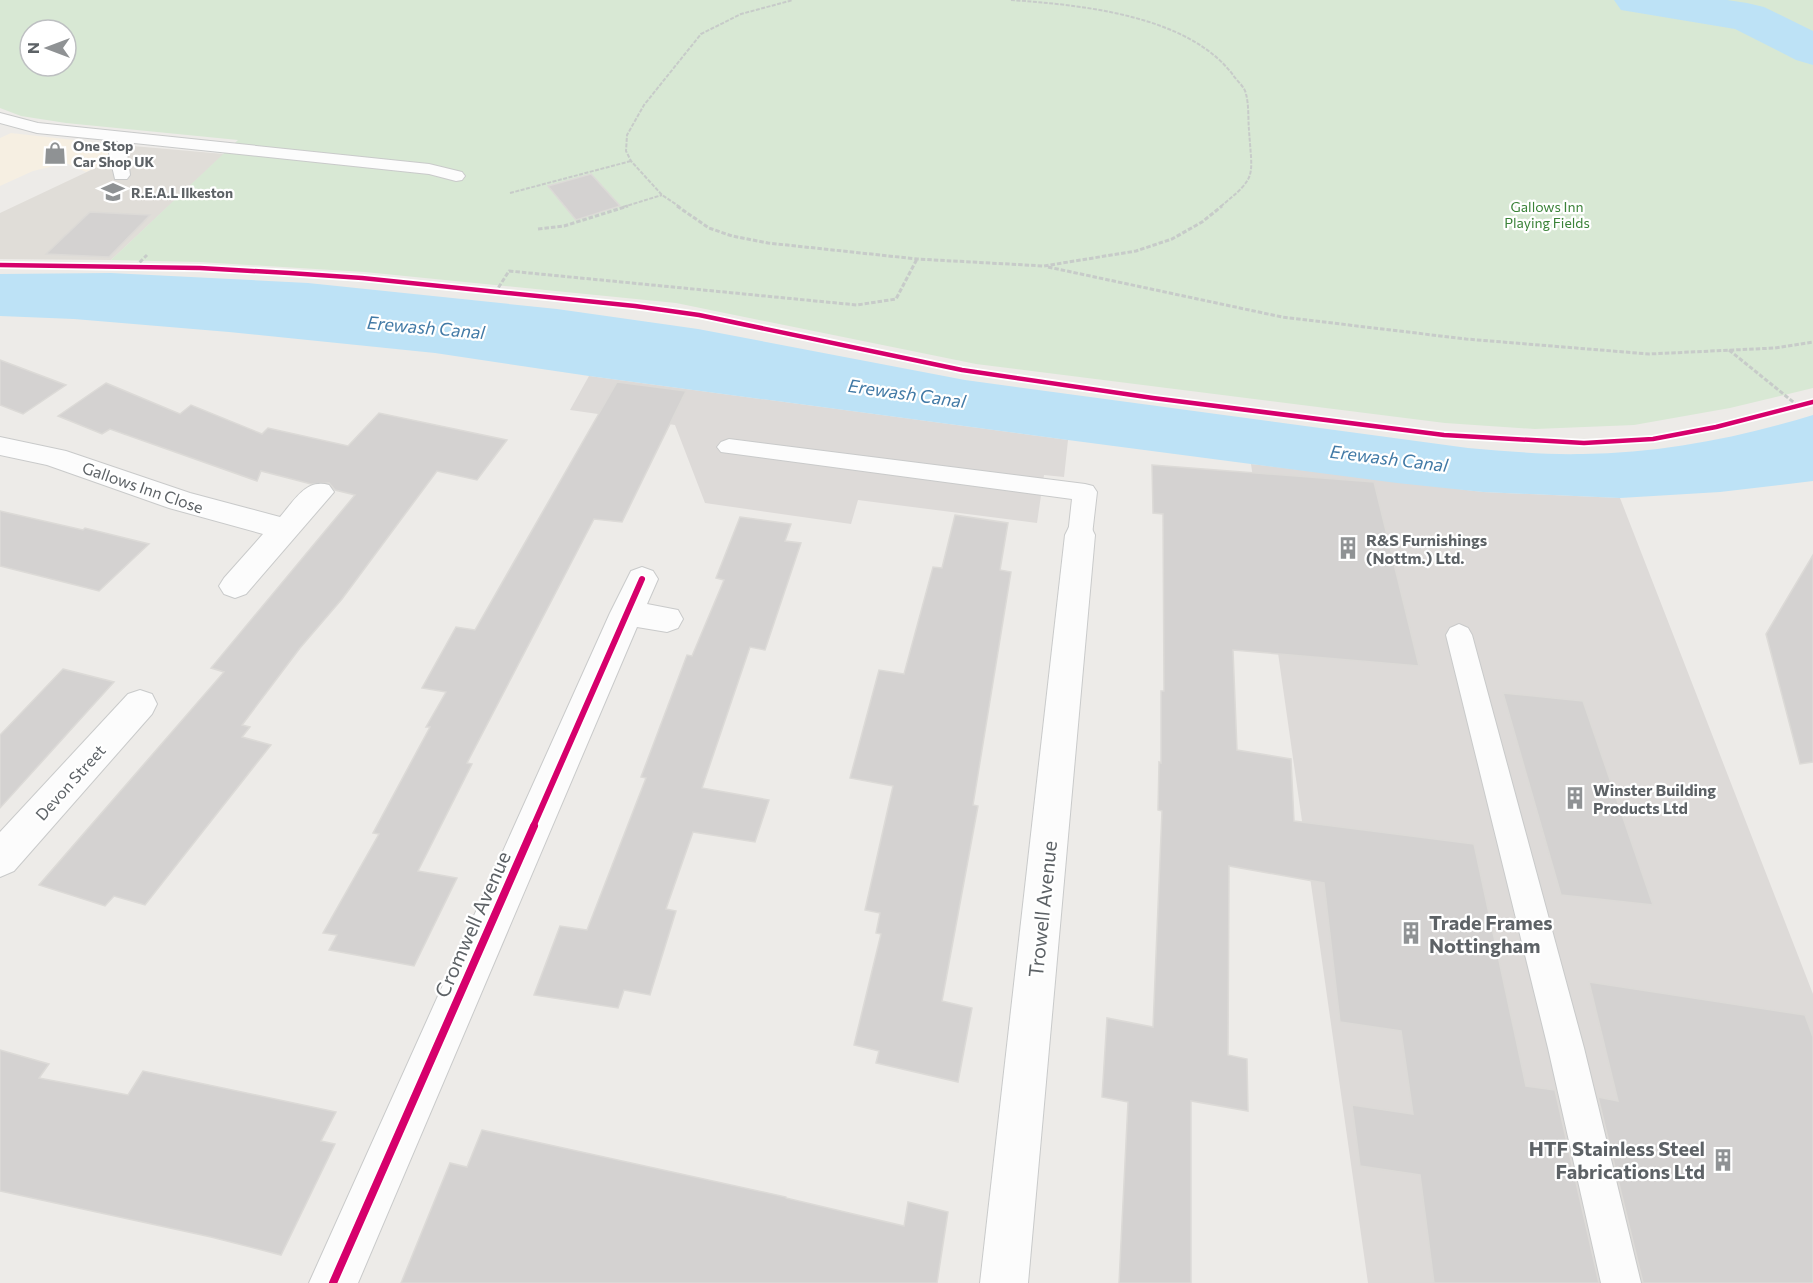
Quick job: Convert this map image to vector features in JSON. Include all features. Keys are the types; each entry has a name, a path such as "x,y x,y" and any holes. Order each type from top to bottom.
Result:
{"street":[{"name":"Gallows Inn Close","path":"0,446 51,456 221,514 286,529"},
{"path":"235,586 319,492"},
{"name":"Trowell Avenue","path":"1004,1283 1080,535"},
{"name":"Cromwell Avenue","path":"333,1283 634,596 667,619"},
{"name":"Devon Street","path":"0,859 140,704"}],"lane":[{"path":"0,118 38,128 429,169 456,176"},
{"path":"122,175 118,153 130,137"},
{"path":"729,447 1085,492 1080,535"},
{"path":"1459,635 1563,1036 1621,1283"}],"path":[{"path":"793,0 741,14 701,34 644,105 627,135 626,151 631,161 662,195 709,228 732,236 768,243 917,259 1044,266 1282,317 1395,331 1649,354 1775,348 1813,342"},
{"path":"1011,0 1067,4 1122,15 1162,27 1194,42 1225,64 1246,92 1252,171 1246,185 1232,199 1202,222 1172,239 1136,251 1044,266"},
{"path":"510,194 631,161"},
{"path":"538,229 564,226 662,195"},
{"path":"135,267 147,255"},
{"path":"495,292 509,271 857,305 896,299 917,259"},
{"path":"0,265 200,268 352,277 699,315 962,369 1153,398 1444,435 1584,443 1653,439 1716,427 1813,402"},
{"path":"1729,350 1798,406"}],"shaded area":[{"name":"One Stop Car Shop UK","path":"11,133 110,144 108,162 86,172 66,163 33,171 0,186 0,138"},
{"name":"R.E.A.L Ilkeston","path":"110,144 224,154 111,260 0,259 0,213 108,162"},
{"path":"589,376 1068,440 1064,477 1044,475 1037,523 858,500 851,524 705,503 675,425 570,410"},
{"path":"1251,464 1483,492 1620,498 1813,994 1813,1283 1368,1283"}],"green space":[{"name":"Gallows Inn Playing Fields","path":"0,0 1624,0 1749,23 1813,55 1813,388 1730,408 1634,425 1535,429 1445,423 976,364 676,303 365,272 200,262 111,260 238,140 66,123 21,116 0,108"},
{"path":"1667,0 1813,0 1813,40 1754,13"}],"water":[{"name":"Erewash Canal","path":"111,273 308,283 557,309 698,329 965,380 1468,448 1568,454 1641,451 1728,437 1813,415 1813,481 1720,492 1620,498 1483,492 1068,440 589,376 435,353 229,332 74,319 0,316 0,274"}],"building":[{"path":"591,174 620,206 576,220 548,186"},
{"path":"90,212 150,215 109,257 46,254"},
{"path":"0,360 66,385 23,414 0,405"},
{"path":"617,382 686,391 622,522 594,519 467,763 472,764 418,871 457,878 414,966 329,950 337,935 323,933 379,834 373,833 430,727 426,727 446,692 422,688 456,627 475,630"},
{"path":"106,383 180,414 191,405 262,434 268,428 348,446 379,413 507,440 477,480 437,471 342,599 300,648 242,725 250,727 242,737 271,745 145,905 114,896 105,906 39,885 224,672 211,668 355,495 335,490 329,483 311,484 261,471 257,481 110,429 102,434 58,416"},
{"path":"1152,465 1374,482 1419,666 1233,650 1237,750 1291,759 1294,821 1474,844 1526,1086 1555,1090 1599,1283 1434,1283 1420,1175 1360,1166 1352,1105 1413,1114 1401,1031 1340,1022 1324,883 1229,866 1228,1055 1247,1059 1248,1111 1191,1101 1191,1283 1119,1283 1128,1102 1102,1097 1107,1018 1153,1027 1162,811 1158,810 1159,762 1161,763 1161,691 1164,691 1163,514 1153,513"},
{"path":"0,511 149,544 99,591 0,566"},
{"path":"955,515 1008,523 1000,570 1011,572 973,805 978,806 942,1001 972,1008 958,1082 876,1063 879,1051 854,1045 881,934 876,933 880,913 865,910 893,786 850,778 879,670 904,674 933,567 942,568"},
{"path":"740,517 791,524 785,541 801,543 765,650 750,647 702,788 769,800 755,842 693,832 666,909 676,911 650,995 624,990 618,1008 534,995 560,926 587,930 646,778 641,777 687,655 692,656 724,580 716,578"},
{"path":"1813,555 1813,762 1800,764 1766,634"},
{"path":"63,669 114,682 0,808 0,735"},
{"name":"Winster Building Products Ltd","path":"1503,693 1583,701 1653,905 1561,895"},
{"name":"HTF Stainless Steel Fabrications Ltd","path":"1589,982 1805,1015 1813,1037 1813,1283 1643,1283 1598,1097 1618,1101"},
{"path":"0,1050 49,1064 39,1078 128,1095 143,1071 336,1112 321,1141 335,1144 281,1255 211,1237 0,1191"},
{"path":"482,1130 786,1197 904,1226 908,1202 948,1212 937,1283 401,1283 450,1163 467,1167"}],"waterway":[{"path":"1637,0 1747,17 1813,50"}],"cycle path":[{"path":"0,265 200,268 289,273 362,278 635,306 699,315 962,370 1153,398 1444,435 1584,443 1653,439 1716,427 1813,402"},
{"path":"333,1283 642,579"}],"place":[{"name":"One Stop Car Shop UK","path":"55,153"},
{"name":"R.E.A.L Ilkeston","path":"113,192"},
{"name":"R&S Furnishings (Nottm.) Ltd.","path":"1348,548"},
{"name":"Winster Building Products Ltd","path":"1575,798"},
{"name":"Trade Frames Nottingham","path":"1411,933"},
{"name":"HTF Stainless Steel Fabrications Ltd","path":"1723,1160"}]}
